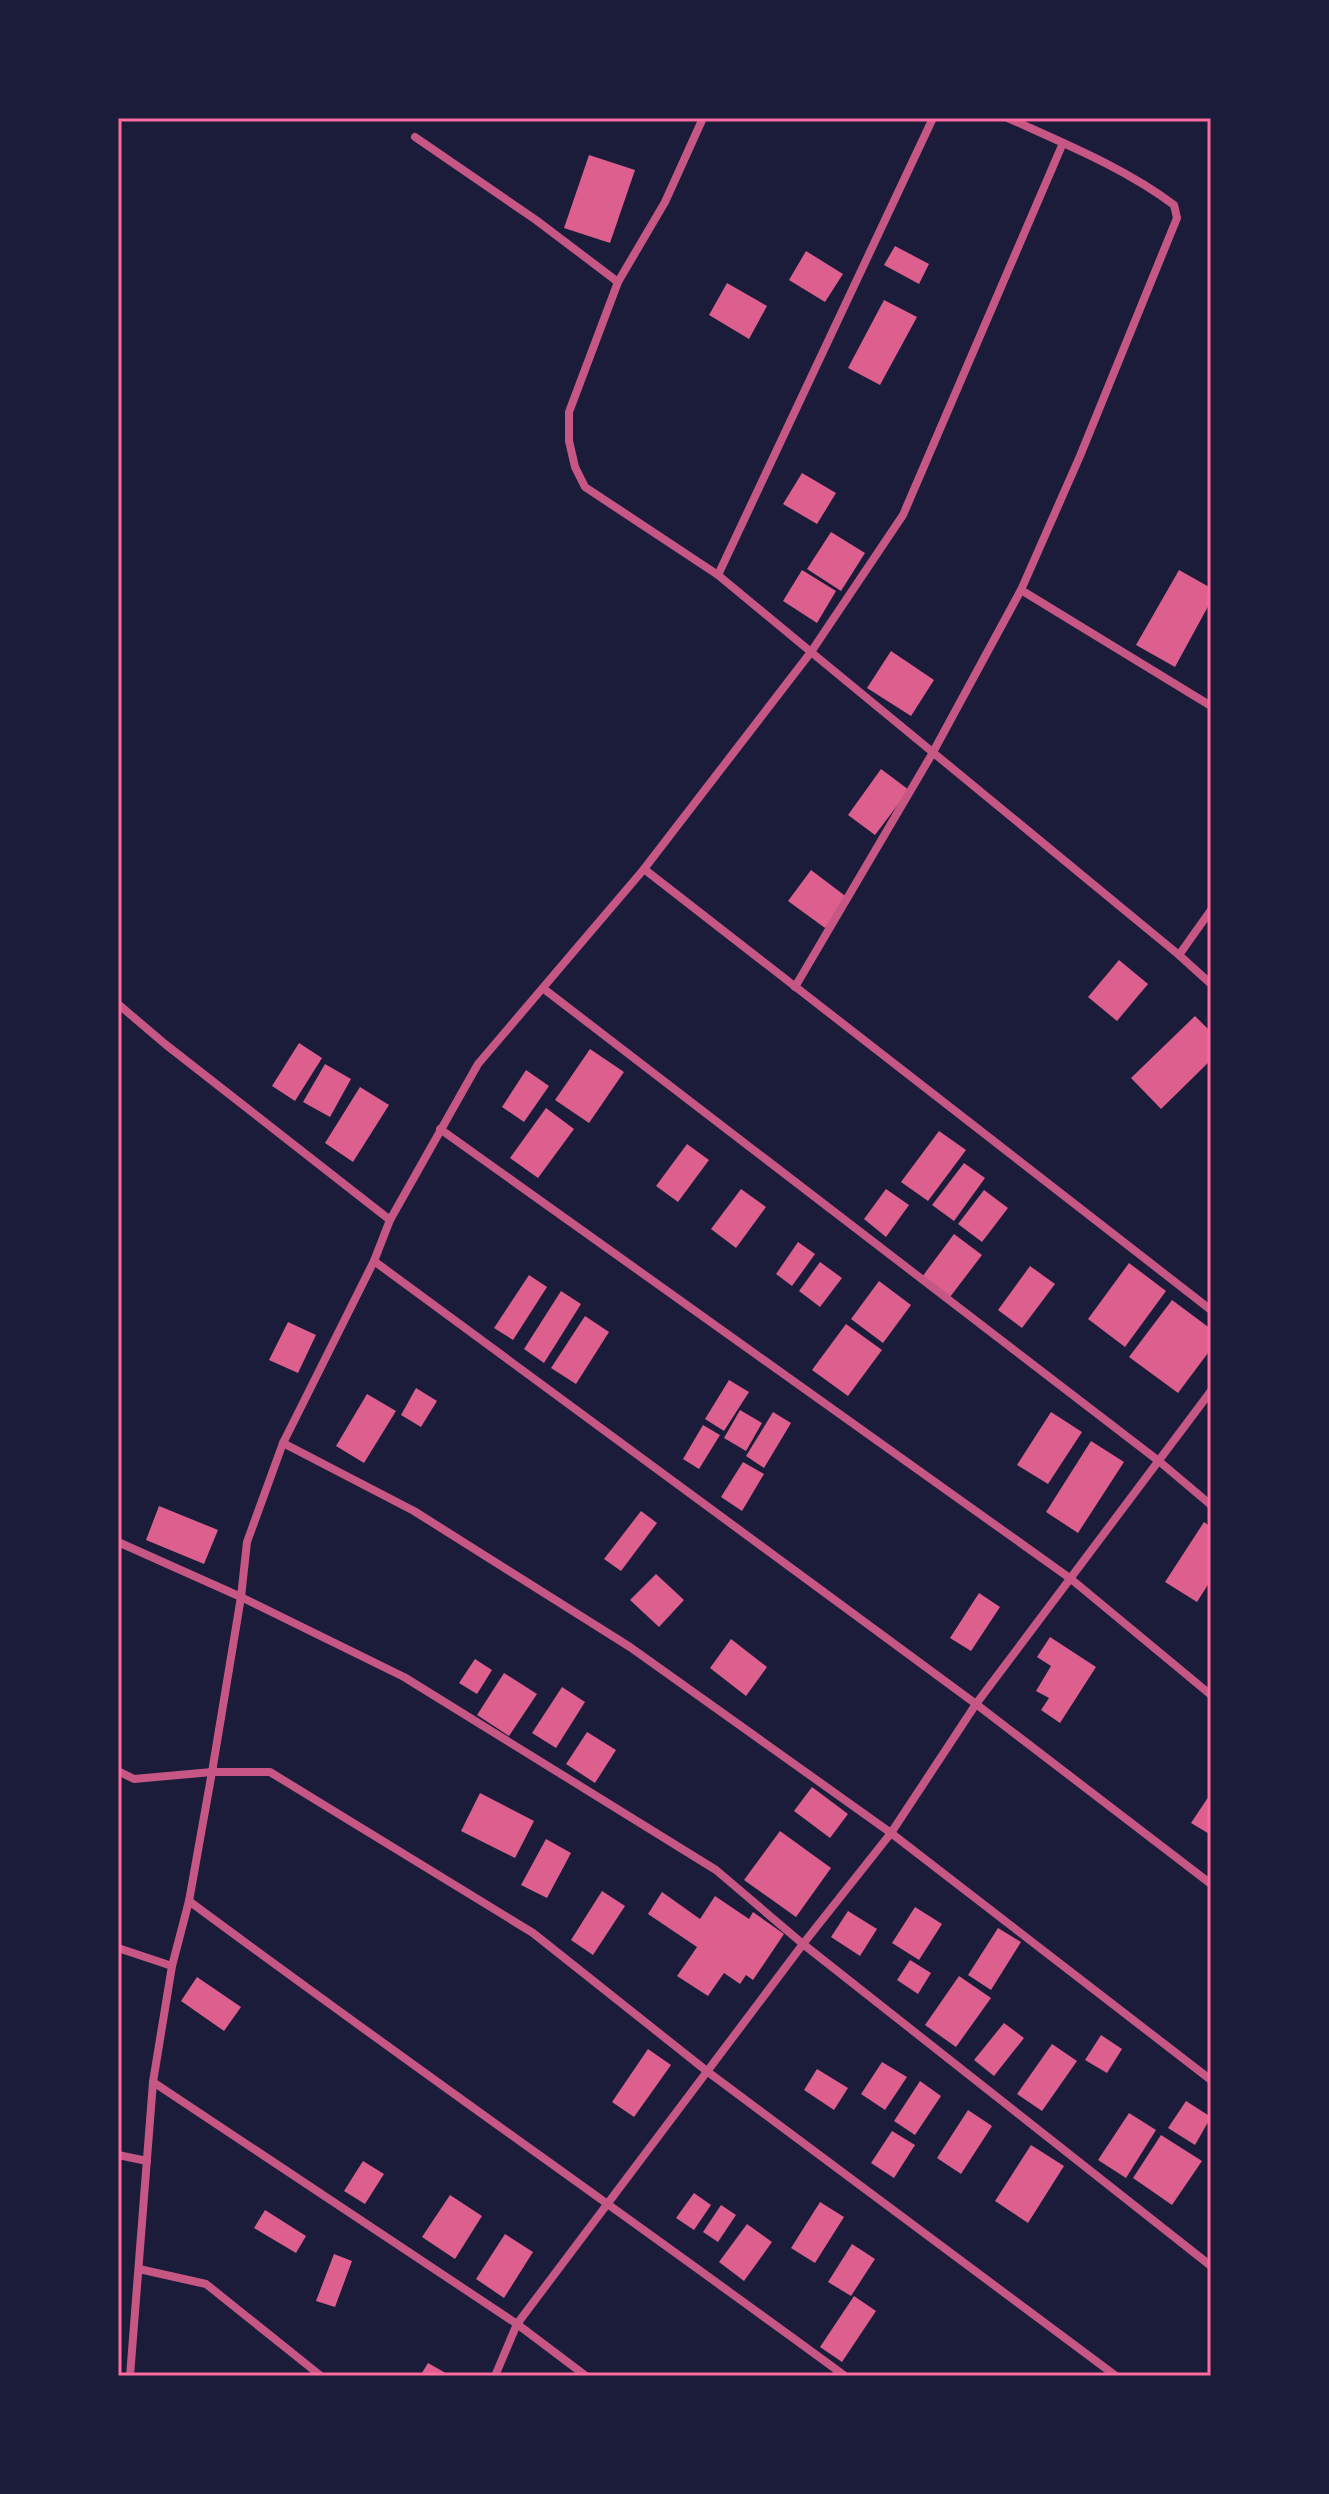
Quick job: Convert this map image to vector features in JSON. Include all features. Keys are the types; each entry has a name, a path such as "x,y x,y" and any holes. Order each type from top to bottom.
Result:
{"street":[{"path":"703,118 665,202 618,282 569,412 569,441 575,467 585,487 718,575 1211,984"},
{"path":"718,575 933,118"},
{"path":"795,987 932,754 1021,590 1080,456 1177,218 1174,205 1160,194 1008,118"},
{"path":"415,137 536,220 618,282"},
{"path":"130,2376 153,2082 172,1966 189,1901 212,1772 247,1542 283,1443 374,1261 390,1220 478,1064 644,869 811,652 903,515 1063,143"},
{"path":"1021,590 1211,706"},
{"path":"644,869 1211,1310"},
{"path":"1179,955 1211,910"},
{"path":"544,989 1160,1462 1211,1505"},
{"path":"118,1004 390,1220"},
{"path":"440,1129 1071,1579 1211,1695"},
{"path":"374,1261 976,1704 1211,1884"},
{"path":"495,2376 517,2324 803,1944 891,1833 976,1704 1211,1391"},
{"path":"283,1443 414,1511 630,1647 891,1833 1211,2080"},
{"path":"118,1542 241,1597 404,1677 716,1870 803,1944 1211,2266"},
{"path":"118,1771 134,1779 212,1772 270,1772 533,1933 708,2072 1116,2376"},
{"path":"189,1901 845,2376"},
{"path":"118,1948 172,1966"},
{"path":"153,2082 517,2324 586,2376"},
{"path":"118,2155 147,2161"},
{"path":"139,2269 206,2284 321,2376"}],"building":[{"path":"589,155 635,170 610,243 564,228"},
{"path":"895,246 929,264 919,284 884,265"},
{"path":"806,251 843,274 825,302 789,280"},
{"path":"727,283 767,306 749,339 709,315"},
{"path":"884,300 917,317 880,385 848,368"},
{"path":"802,473 836,493 817,524 783,504"},
{"path":"831,532 865,553 841,591 807,569"},
{"path":"802,570 836,591 817,623 783,601"},
{"path":"1179,570 1211,588 1211,601 1175,667 1136,645"},
{"path":"891,651 934,680 911,716 867,688"},
{"path":"881,769 909,790 875,835 848,815"},
{"path":"811,870 848,898 825,928 788,901"},
{"path":"1119,960 1148,984 1117,1021 1088,997"},
{"path":"1195,1016 1211,1032 1211,1060 1161,1109 1131,1078"},
{"path":"299,1043 322,1058 295,1101 272,1086"},
{"path":"590,1049 624,1072 589,1123 555,1100"},
{"path":"325,1064 351,1079 330,1117 303,1102"},
{"path":"526,1070 549,1086 524,1122 502,1107"},
{"path":"360,1087 389,1105 353,1162 325,1143"},
{"path":"546,1108 574,1129 538,1178 510,1158"},
{"path":"939,1131 966,1150 928,1201 901,1182"},
{"path":"687,1144 709,1160 678,1202 656,1186"},
{"path":"964,1163 985,1178 954,1221 932,1205"},
{"path":"741,1189 766,1207 736,1248 711,1229"},
{"path":"886,1189 909,1205 886,1237 864,1219"},
{"path":"984,1190 1008,1208 982,1242 958,1224"},
{"path":"954,1234 982,1255 950,1297 922,1277"},
{"path":"798,1242 815,1254 792,1286 776,1274"},
{"path":"820,1262 842,1278 820,1307 799,1291"},
{"path":"1129,1263 1166,1291 1125,1347 1088,1319"},
{"path":"1030,1266 1055,1284 1022,1328 998,1310"},
{"path":"529,1275 547,1287 513,1340 494,1328"},
{"path":"879,1281 911,1305 883,1343 851,1319"},
{"path":"561,1291 581,1304 544,1363 524,1349"},
{"path":"1172,1300 1211,1329 1211,1349 1178,1393 1129,1357"},
{"path":"585,1316 609,1332 576,1384 551,1368"},
{"path":"288,1322 316,1335 298,1373 269,1360"},
{"path":"846,1324 882,1350 848,1396 812,1370"},
{"path":"729,1380 749,1392 724,1431 705,1419"},
{"path":"416,1388 437,1401 421,1427 401,1415"},
{"path":"367,1394 396,1411 364,1463 336,1446"},
{"path":"740,1410 762,1423 746,1451 724,1438"},
{"path":"773,1412 791,1423 764,1468 746,1456"},
{"path":"1051,1412 1082,1432 1048,1484 1017,1465"},
{"path":"703,1425 720,1435 699,1469 683,1459"},
{"path":"1091,1441 1124,1462 1078,1533 1046,1512"},
{"path":"743,1462 764,1474 742,1511 721,1497"},
{"path":"159,1506 218,1530 204,1564 146,1540"},
{"path":"641,1511 657,1523 621,1571 604,1559"},
{"path":"1204,1522 1211,1527 1211,1580 1197,1602 1165,1582"},
{"path":"656,1574 684,1600 659,1627 630,1600"},
{"path":"979,1593 1000,1607 971,1651 950,1638"},
{"path":"1050,1637 1096,1667 1060,1723 1041,1710 1049,1698 1036,1691 1051,1666 1037,1657"},
{"path":"731,1639 767,1667 746,1696 710,1668"},
{"path":"475,1659 492,1670 477,1694 459,1683"},
{"path":"504,1673 537,1694 509,1736 477,1715"},
{"path":"562,1687 585,1702 556,1748 532,1733"},
{"path":"587,1732 616,1750 595,1783 566,1764"},
{"path":"812,1787 848,1814 830,1838 794,1811"},
{"path":"480,1793 534,1821 515,1858 461,1831"},
{"path":"1211,1793 1211,1835 1191,1823"},
{"path":"780,1831 831,1868 796,1917 744,1880"},
{"path":"546,1839 571,1853 547,1898 521,1885"},
{"path":"602,1891 625,1906 593,1955 571,1940"},
{"path":"662,1892 700,1919 715,1896 749,1919 753,1912 784,1934 753,1980 746,1975 740,1984 724,1973 708,1996 677,1976 697,1947 648,1914"},
{"path":"915,1907 942,1924 919,1960 892,1943"},
{"path":"848,1911 877,1929 860,1956 831,1937"},
{"path":"998,1928 1021,1942 991,1990 968,1975"},
{"path":"910,1960 931,1973 918,1994 897,1980"},
{"path":"959,1976 991,1998 956,2047 925,2025"},
{"path":"197,1977 241,2007 224,2031 181,2001"},
{"path":"1004,2023 1024,2038 994,2076 974,2060"},
{"path":"1101,2035 1122,2049 1107,2073 1085,2060"},
{"path":"1052,2044 1077,2061 1042,2111 1017,2094"},
{"path":"648,2049 671,2065 634,2117 612,2102"},
{"path":"882,2062 907,2077 885,2110 861,2094"},
{"path":"817,2069 848,2088 834,2110 804,2090"},
{"path":"920,2081 941,2096 915,2135 894,2121"},
{"path":"1186,2101 1211,2117 1195,2145 1168,2128"},
{"path":"968,2110 992,2126 961,2174 937,2158"},
{"path":"1129,2113 1156,2130 1126,2178 1098,2160"},
{"path":"892,2131 915,2145 894,2178 871,2163"},
{"path":"1161,2135 1202,2161 1172,2205 1133,2178"},
{"path":"1031,2145 1064,2166 1028,2223 995,2201"},
{"path":"363,2161 384,2174 365,2204 344,2191"},
{"path":"694,2193 711,2205 694,2230 676,2218"},
{"path":"450,2195 482,2216 455,2259 422,2237"},
{"path":"820,2202 844,2217 815,2263 791,2248"},
{"path":"721,2205 736,2215 718,2242 703,2232"},
{"path":"265,2210 306,2236 296,2253 254,2228"},
{"path":"747,2224 772,2242 744,2281 719,2262"},
{"path":"505,2234 533,2252 504,2298 476,2279"},
{"path":"852,2244 875,2259 851,2296 828,2282"},
{"path":"334,2254 352,2261 335,2307 316,2301"},
{"path":"854,2296 876,2311 842,2362 820,2347"},
{"path":"428,2363 451,2376 420,2376"}]}
